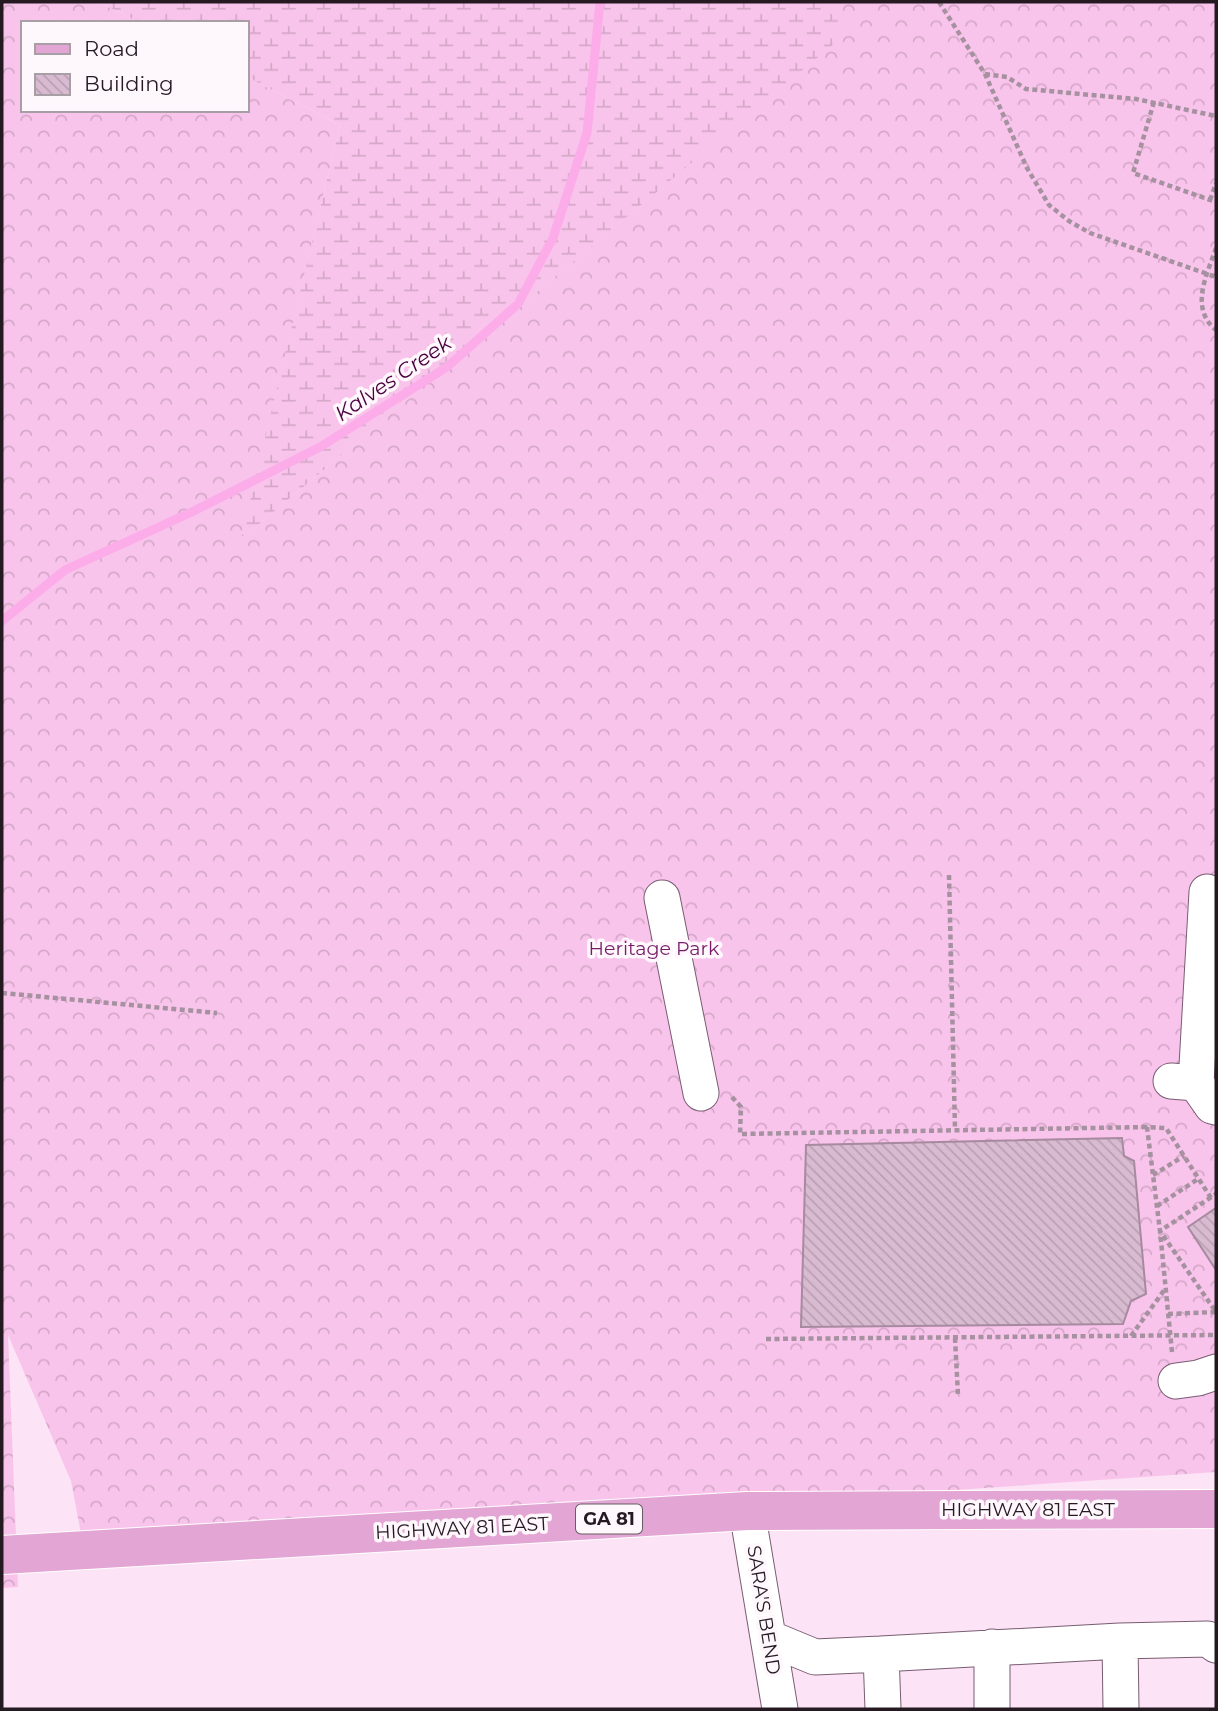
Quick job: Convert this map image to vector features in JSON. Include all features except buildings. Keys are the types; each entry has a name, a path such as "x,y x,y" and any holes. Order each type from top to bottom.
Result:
{"main road":[{"name":"HIGHWAY 81 EAST","path":"2,1555 747,1511 1216,1509"}],"street":[{"path":"1195,1090 1207,892"},
{"path":"662,898 701,1093"},
{"path":"1176,1381 1216,1372"},
{"name":"SARA'S BEND","path":"747,1511 779,1699"},
{"path":"769,1638 815,1657 1120,1641 1208,1639 1216,1645"},
{"path":"1120,1641 1121,1709"},
{"path":"992,1647 992,1709"},
{"path":"881,1654 883,1709"},
{"path":"779,1699 815,1657"}],"path":[{"path":"939,2 985,74 1027,167 1049,205 1090,233 1216,277"},
{"path":"985,74 1007,77 1026,89 1154,102 1216,116"},
{"path":"1154,102 1133,173 1216,202"},
{"path":"1210,200 1216,183"},
{"path":"1216,248 1202,293 1201,307 1216,330"},
{"path":"949,875 956,1129"},
{"path":"2,993 218,1013"},
{"path":"1147,1127 1170,1336"},
{"path":"740,1134 1166,1128 1210,1198"},
{"path":"1153,1175 1184,1156"},
{"path":"1157,1206 1198,1178"},
{"path":"1160,1231 1216,1194"},
{"path":"1160,1231 1216,1312"},
{"path":"1130,1337 1166,1288"},
{"path":"1168,1314 1216,1312"},
{"path":"766,1339 1216,1335"},
{"path":"956,1338 958,1395"}],"green space":[{"name":"Heritage Park","path":"2,2 99,2 136,21 21,21 21,112 248,112 248,78 340,125 242,538 649,198 737,2 1216,2 1216,1472 84,1550 71,1481 8,1335 18,1587 2,1588"},
{"path":"99,2 840,2 835,43 241,539 340,125 248,78 248,21 136,21"}],"waterway":[{"name":"Kalves Creek","path":"2,621 65,570 194,511 320,447 447,367 518,304 553,238 587,133 600,2"}]}
